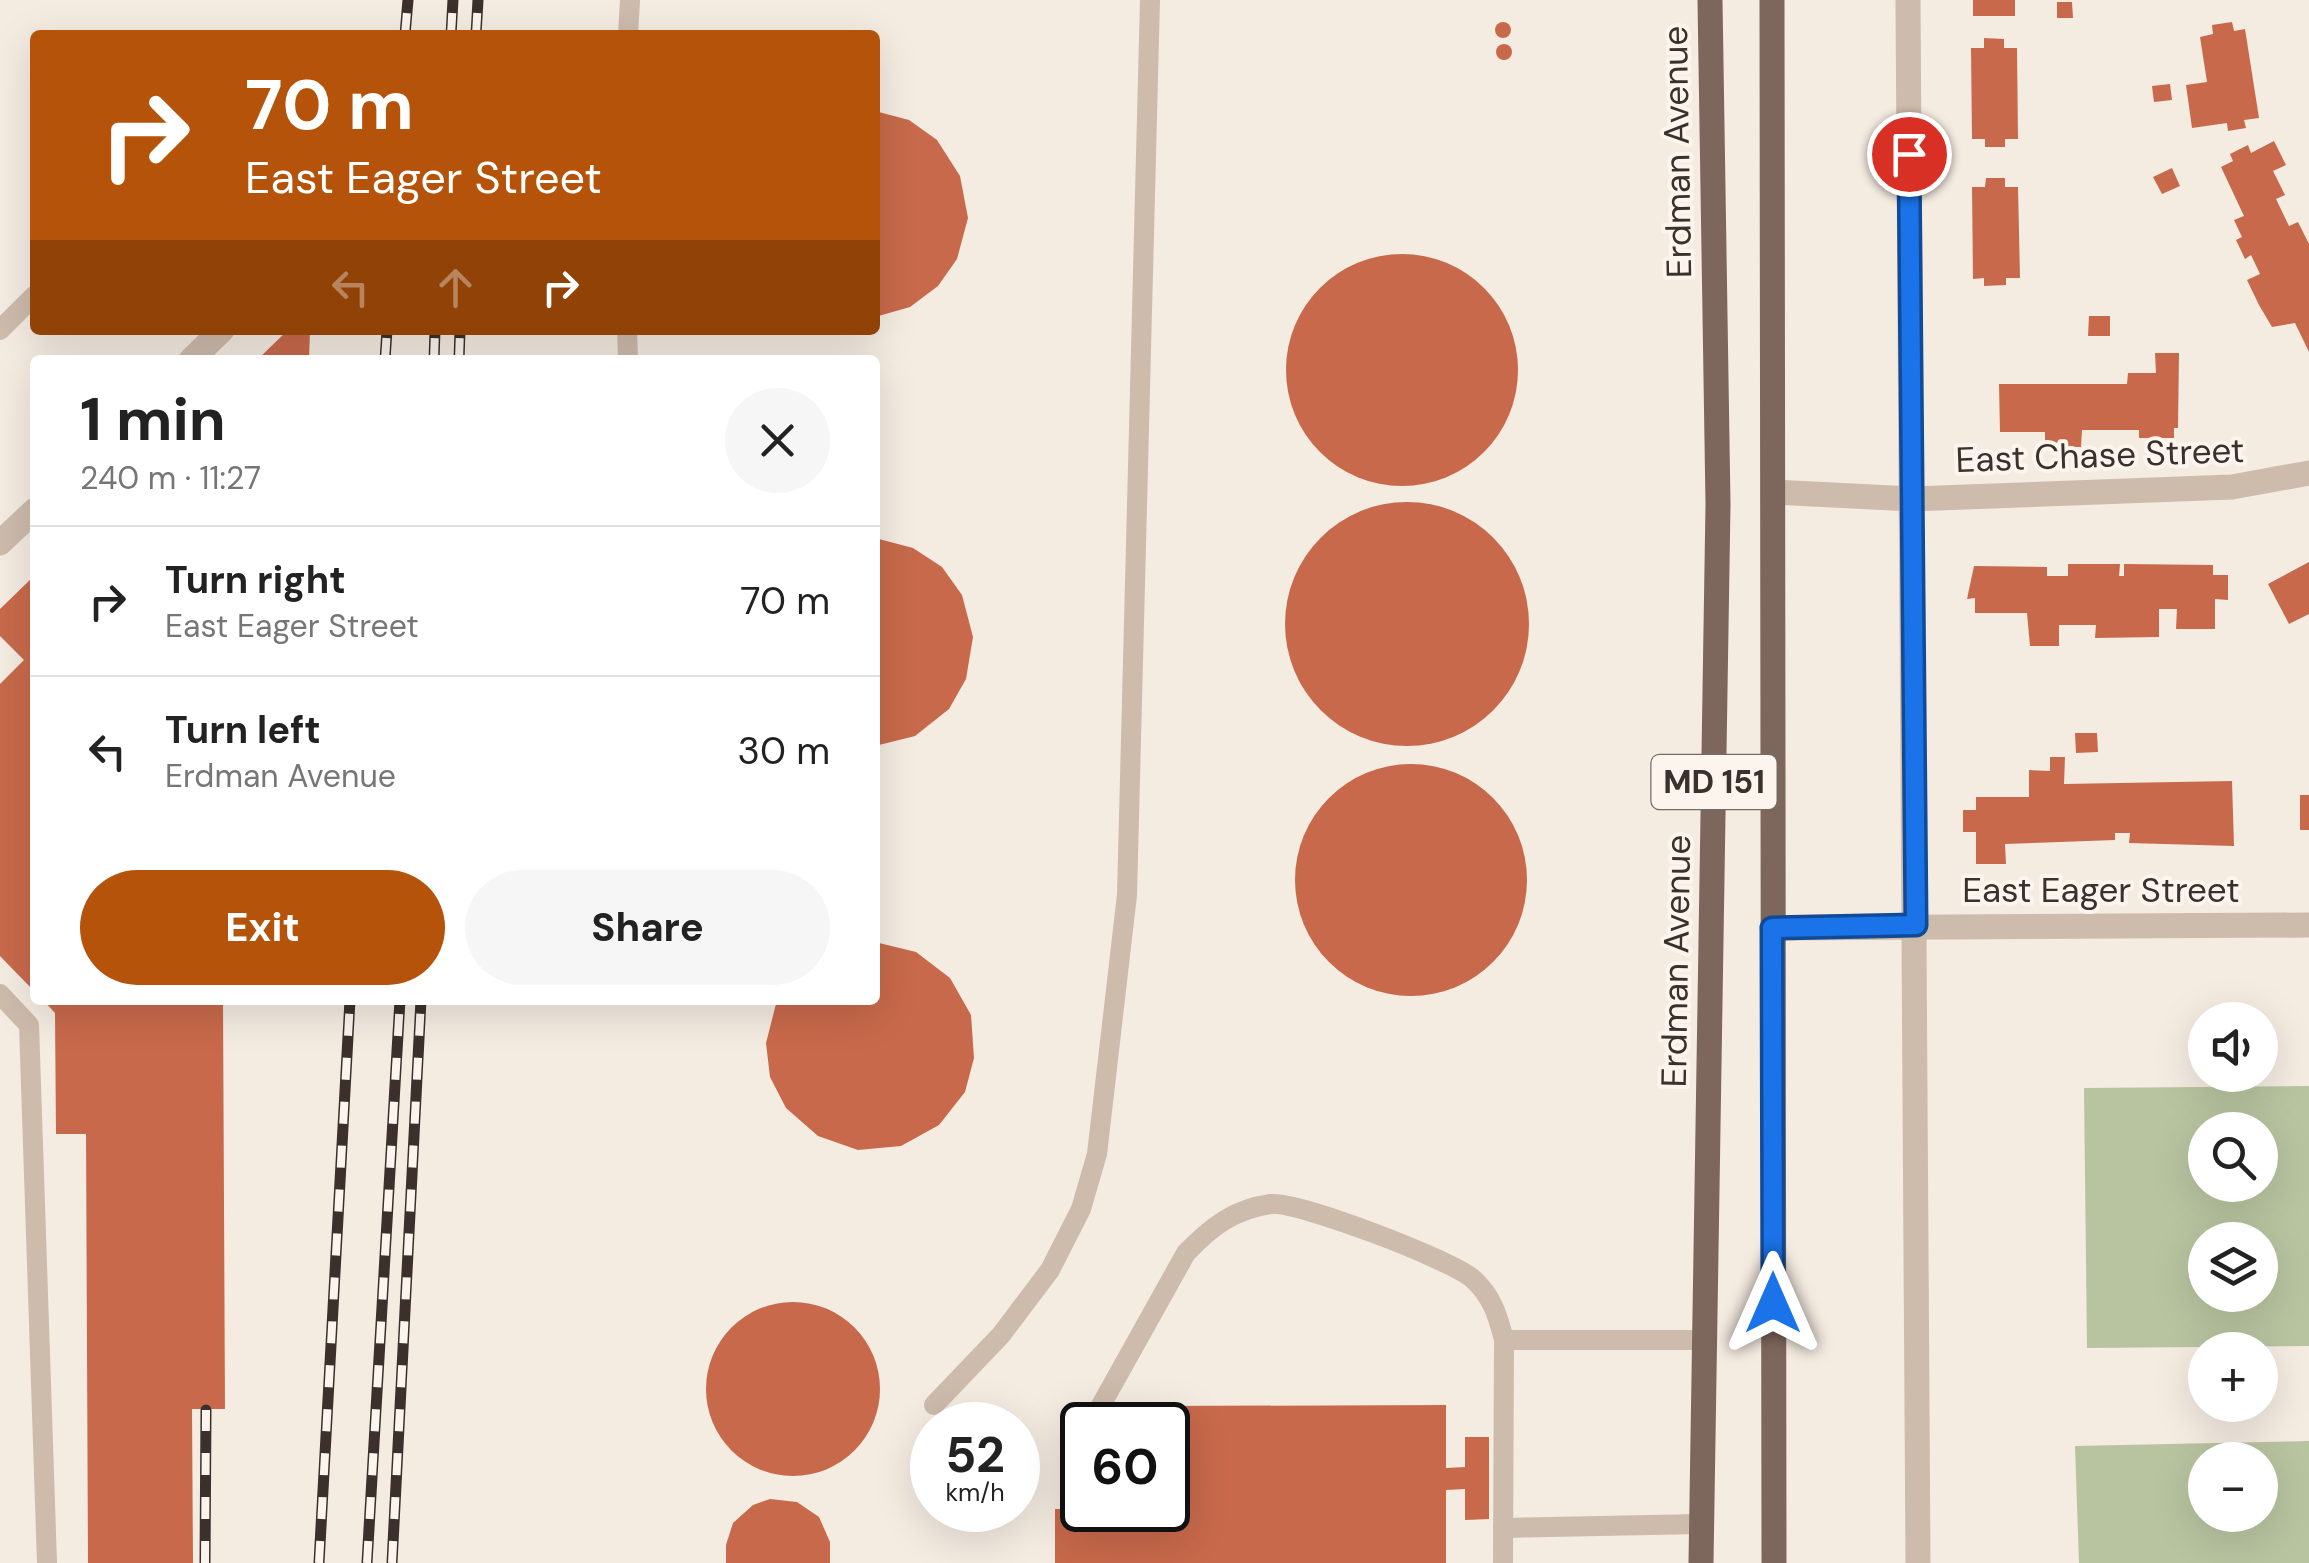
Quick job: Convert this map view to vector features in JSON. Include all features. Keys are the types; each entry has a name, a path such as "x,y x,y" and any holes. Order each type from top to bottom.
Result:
{"main road":[{"name":"Erdman Avenue","path":"1700,1563 1718,504 1710,0"},
{"name":"MD 151","path":"1772,0 1774,1563"},
{"path":"1773,1491 1782,1563"}],"street":[{"path":"1908,0 1918,1563"},
{"path":"195,355 217,335"},
{"name":"East Chase Street","path":"1773,492 1912,498 2232,487 2309,474"},
{"path":"0,543 30,515"},
{"name":"East Eager Street","path":"1772,928 2309,925"}],"lane":[{"path":"628,30 630,0"},
{"path":"937,1402 1001,1335 1050,1270 1080,1209 1097,1154 1127,895 1150,0"},
{"path":"0,330 30,300"},
{"path":"0,994 29,1026 46,1563"},
{"path":"1103,1402 1186,1253 1224,1218 1275,1204 1305,1208 1463,1271 1497,1310 1504,1340 1503,1563"},
{"path":"1504,1340 1704,1340"},
{"path":"1503,1528 1701,1524"}],"green space":[{"path":"2278,1086 2309,1086 2309,1346 2278,1346 2278,1332 2188,1332 2188,1347 2087,1348 2084,1088 2188,1087 2188,1092 2278,1092"},
{"path":"2309,1441 2309,1563 2079,1563 2075,1446 2188,1444 2188,1532 2278,1532 2278,1442 2262,1442"}],"building":[{"path":"1973,0 2015,0 2015,16 1973,16"},
{"path":"2057,2 2072,2 2073,18 2057,18"},
{"path":"1503,22 1511,30 1503,38 1495,30"},
{"path":"2232,22 2234,31 2245,29 2259,118 2244,120 2246,128 2228,131 2227,123 2192,128 2186,85 2207,82 2200,37 2213,34 2212,25"},
{"path":"1984,38 2004,39 2004,48 2017,48 2018,139 2005,139 2005,147 1985,147 1985,139 1972,139 1971,48 1984,48"},
{"path":"1504,44 1512,52 1504,60 1496,52"},
{"path":"2170,84 2172,100 2154,102 2152,86"},
{"path":"880,112 909,120 937,140 960,176 968,218 957,259 938,286 910,307 880,316"},
{"path":"2274,141 2286,165 2273,171 2285,195 2276,199 2289,226 2298,222 2309,244 2309,352 2295,323 2272,327 2247,280 2260,274 2251,255 2245,259 2236,240 2242,237 2234,220 2244,216 2221,167 2233,161 2230,154 2248,145 2251,153"},
{"path":"2172,168 2180,186 2162,194 2153,177"},
{"path":"1986,178 2005,178 2005,187 2018,187 2020,278 2006,278 2006,285 1984,286 1984,278 1973,279 1972,187 1985,187"},
{"path":"1402,254 1447,263 1484,288 1509,325 1518,370 1509,415 1484,452 1447,477 1402,486 1357,477 1320,452 1295,415 1286,370 1295,325 1320,288 1357,263"},
{"path":"2089,316 2110,316 2110,336 2088,336"},
{"path":"283,335 310,335 309,355 262,355"},
{"path":"2155,353 2179,353 2178,428 2174,428 2174,438 2139,438 2139,430 2082,430 2081,447 2045,447 2045,432 2000,432 1999,384 2127,384 2128,373 2156,373"},
{"path":"1407,502 1454,512 1493,538 1519,577 1529,624 1519,671 1493,710 1454,736 1407,746 1360,736 1321,710 1295,671 1285,624 1295,577 1321,538 1360,512"},
{"path":"880,539 913,548 942,567 962,595 973,637 966,679 949,709 915,736 880,745"},
{"path":"2309,562 2309,614 2289,624 2268,584"},
{"path":"2068,564 2120,564 2119,576 2124,576 2124,564 2213,565 2213,575 2228,575 2228,600 2215,599 2215,629 2176,629 2177,609 2159,609 2159,637 2095,638 2096,625 2059,625 2059,646 2030,646 2027,613 1975,613 1975,598 1967,599 1974,566 2047,567 2047,576 2068,576"},
{"path":"30,580 30,987 0,956 0,684 24,660 0,636 0,609"},
{"path":"2075,733 2097,733 2098,752 2076,753"},
{"path":"2050,757 2065,757 2064,784 2232,781 2234,846 2129,843 2130,833 2115,833 2115,840 2005,844 2006,864 1976,864 1976,832 1963,832 1963,810 1976,810 1976,797 2029,797 2029,770 2050,771"},
{"path":"1411,764 1456,773 1493,798 1518,835 1527,880 1518,925 1493,962 1456,987 1411,996 1366,987 1329,962 1304,925 1295,880 1304,835 1329,798 1366,773"},
{"path":"2300,795 2309,795 2309,830 2300,830"},
{"path":"880,943 916,952 950,978 971,1015 974,1058 965,1092 939,1125 901,1146 858,1150 818,1136 786,1108 770,1077 766,1043 776,1005 880,1005"},
{"path":"48,1005 223,1005 225,1409 192,1409 193,1563 88,1563 86,1134 56,1134 55,1013"},
{"path":"793,1302 826,1309 854,1328 873,1356 880,1389 873,1422 854,1450 826,1469 793,1476 760,1469 732,1450 713,1422 706,1389 713,1356 732,1328 760,1309"},
{"path":"1446,1405 1446,1468 1465,1467 1465,1437 1489,1437 1489,1519 1465,1520 1465,1489 1446,1490 1446,1563 1055,1563 1055,1509 1060,1509 1060,1532 1190,1532 1190,1406"},
{"path":"770,1499 797,1502 819,1517 830,1542 830,1563 726,1563 726,1545 733,1523 753,1505"}],"railway":[{"path":"405,30 408,0"},
{"path":"451,30 453,0"},
{"path":"476,30 478,0"},
{"path":"385,355 387,335"},
{"path":"434,355 435,335"},
{"path":"459,355 460,335"},
{"path":"319,1563 350,1005"},
{"path":"367,1563 400,1005"},
{"path":"392,1563 421,1005"},
{"path":"205,1563 206,1410"}],"route":[{"path":"1773,1303 1772,928 1916,925 1909,154"}]}
